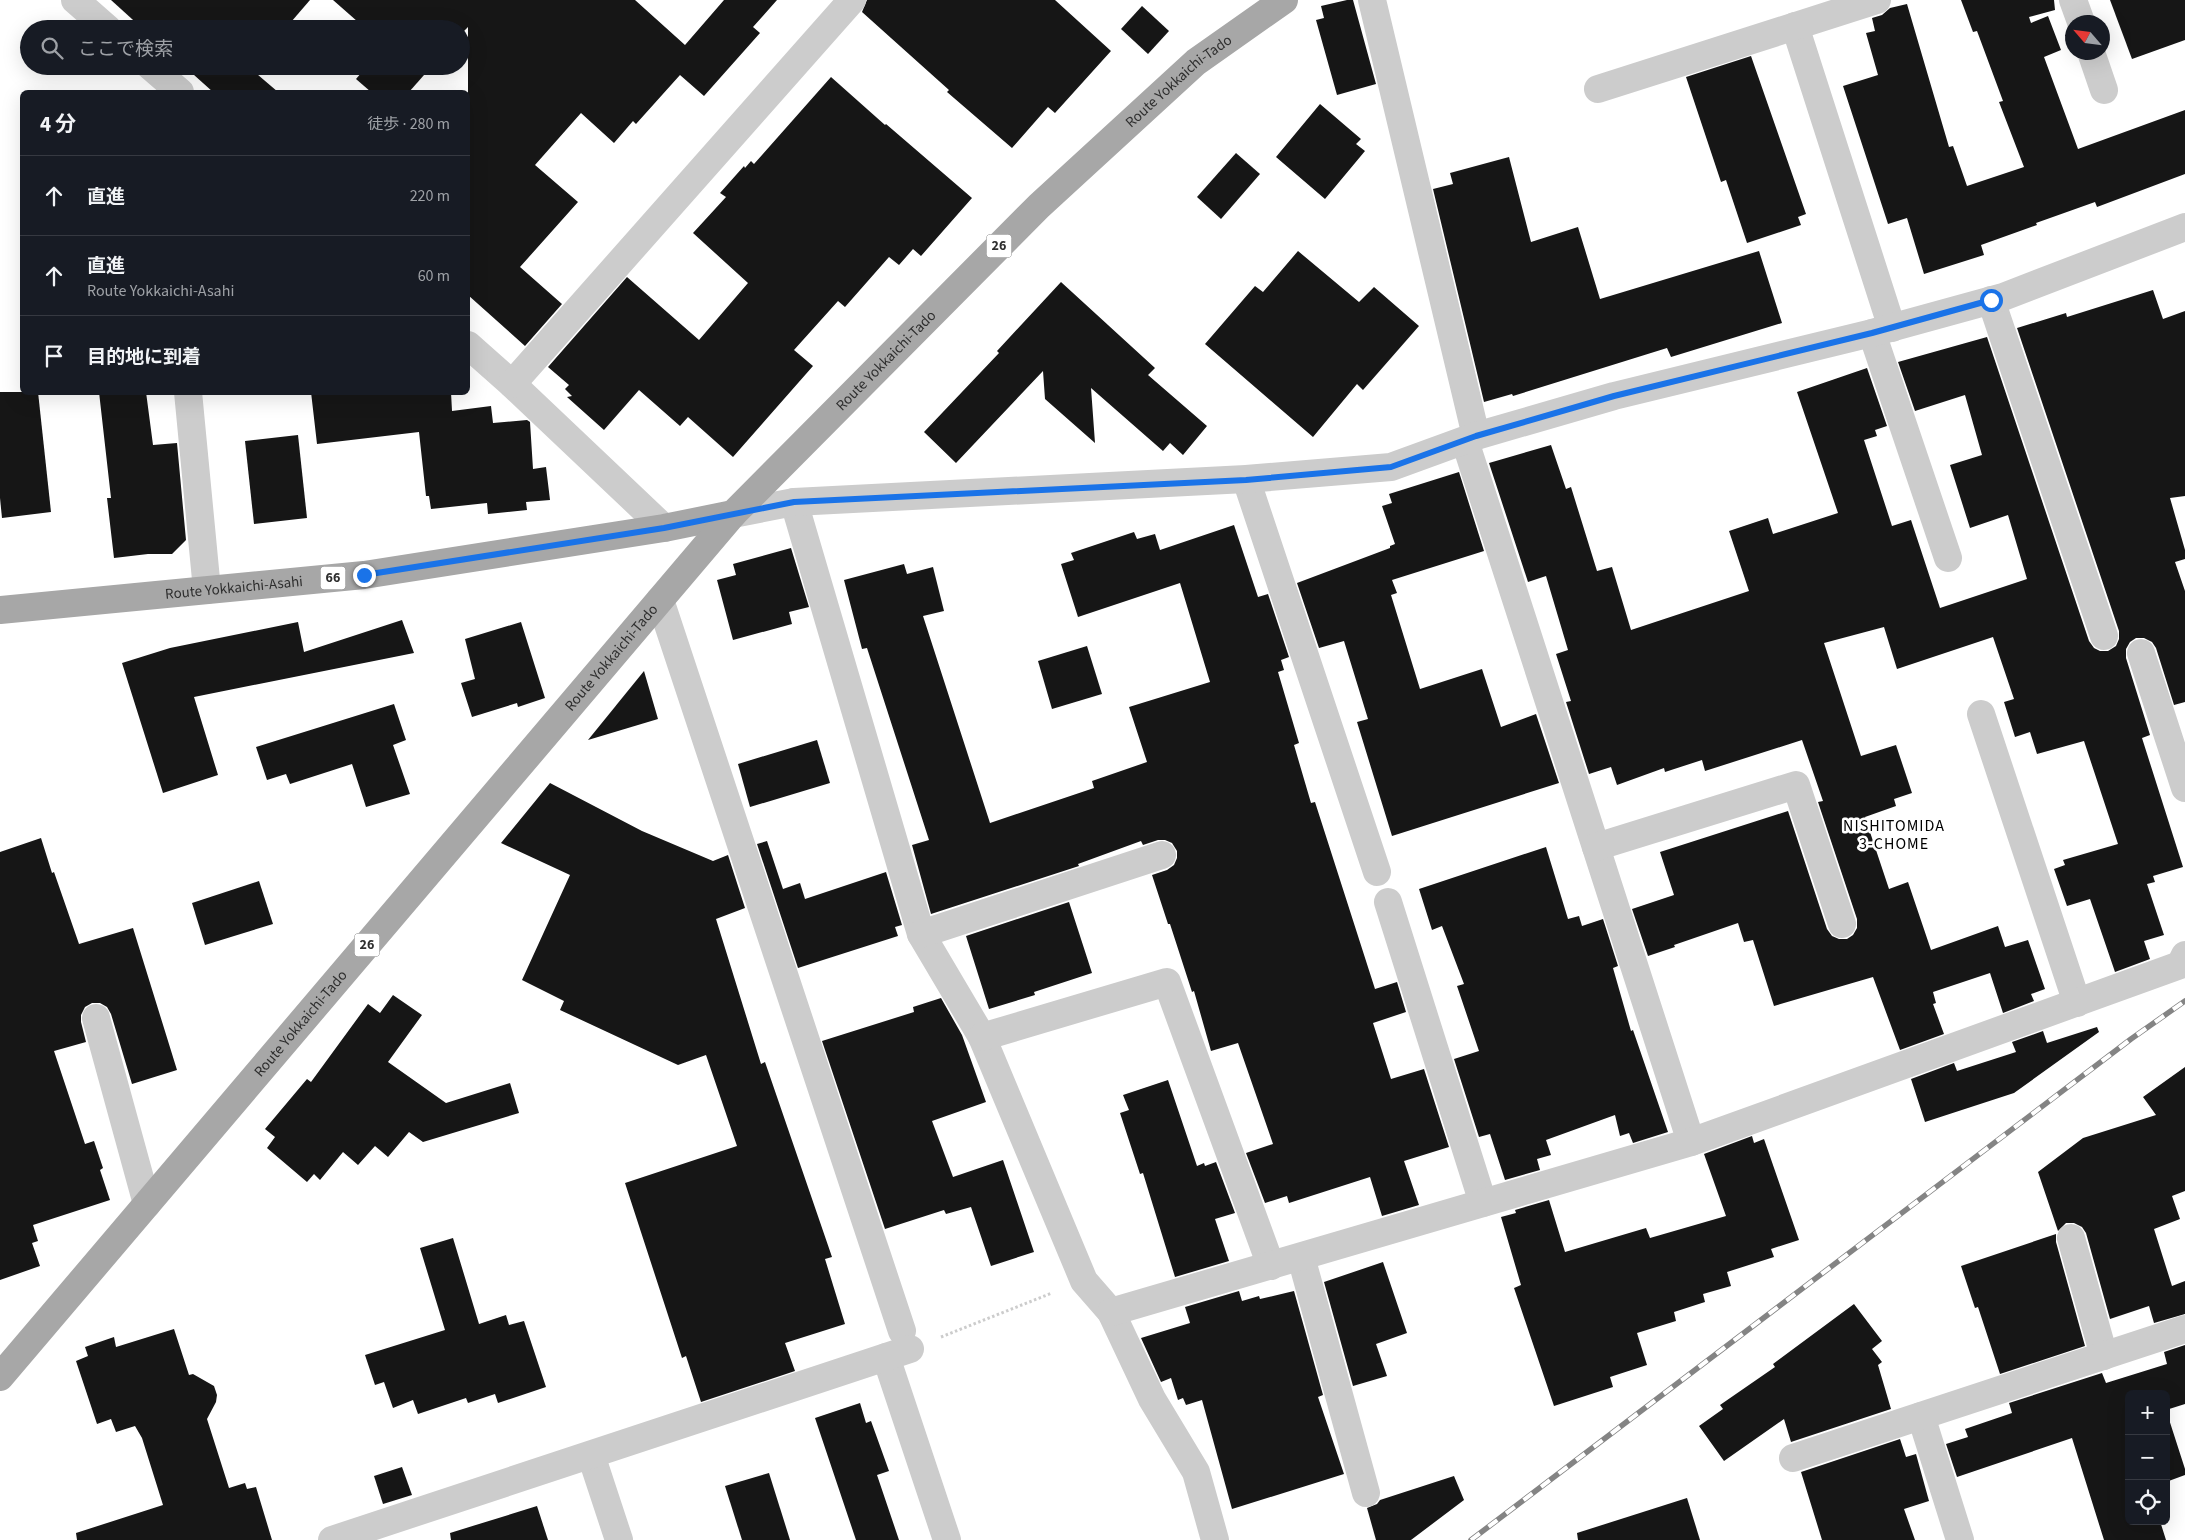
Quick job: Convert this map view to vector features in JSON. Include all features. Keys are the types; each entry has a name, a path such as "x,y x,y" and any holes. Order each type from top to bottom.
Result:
{"main road":[{"name":"Route Yokkaichi-Tado","path":"0,1377 733,514 1039,206 1196,62 1284,0"},
{"name":"Route Yokkaichi-Asahi","path":"0,610 364,575 664,528 733,514"}],"street":[{"path":"75,0 98,20"},
{"path":"512,384 852,0"},
{"path":"1372,0 1471,438 1596,847 1691,1142"},
{"path":"1598,89 1877,0"},
{"path":"2073,0 2078,15"},
{"path":"1795,26 1948,558"},
{"path":"2094,60 2104,90"},
{"path":"160,75 178,90"},
{"path":"733,514 794,502 1246,480 1391,467 1471,438 1614,396 1882,331 1991,300 2185,227"},
{"path":"1991,300 2104,636"},
{"path":"470,347 664,528"},
{"path":"188,395 207,590"},
{"path":"1246,480 1377,872"},
{"path":"794,502 921,934 982,1037 1084,1281 1111,1312 1152,1399 1196,1472 1215,1540"},
{"path":"660,600 899,1345 947,1540"},
{"path":"2141,653 2185,788"},
{"path":"1982,714 2076,1003"},
{"path":"1596,847 1796,785 1842,924"},
{"path":"921,934 1162,855"},
{"path":"1388,902 1483,1203"},
{"path":"1111,1312 1691,1142 2180,965 2185,955"},
{"path":"982,1037 1167,982 1271,1266"},
{"path":"96,1018 147,1204"},
{"path":"2071,1238 2104,1356"},
{"path":"1301,1257 1366,1493"},
{"path":"1794,1458 2185,1329"},
{"path":"332,1540 591,1455 899,1345"},
{"path":"1921,1416 1960,1540"},
{"path":"591,1455 619,1540"}],"path":[{"path":"899,1345 1084,1281"}],"building":[{"path":"111,0 310,0 293,20 133,20"},
{"path":"333,0 635,0 685,45 724,0 777,0 753,27 760,33 704,96 680,75 636,124 633,121 614,143 581,113 535,165 578,202 520,267 562,304 525,346 470,297 470,90 468,90 468,75 470,75 470,20 356,20"},
{"path":"867,0 1055,0 1111,51 1055,113 1048,107 1012,148 947,92 949,90 862,12"},
{"path":"1353,0 1376,84 1337,95 1316,20 1324,18 1321,6"},
{"path":"1961,0 2054,0 2055,10 2029,17 2031,23 2048,16 2061,50 2044,57 2078,149 2185,110 2185,174 2097,207 2095,202 2036,223 2037,225 1981,245 1984,255 1924,274 1907,218 1888,224 1843,86 1878,75 1866,33 1875,31 1872,18 1882,15 1890,8 1907,4 1949,147 1953,146 1967,186 2024,167 1999,102 2003,101 1977,31 1973,32"},
{"path":"2110,0 2185,0 2185,40 2132,59"},
{"path":"1142,6 1169,31 1148,54 1121,29"},
{"path":"1751,56 1806,214 1798,217 1801,225 1747,243 1726,180 1721,182 1686,77"},
{"path":"194,75 258,75 276,90 211,90"},
{"path":"359,75 424,75 411,90 369,90 356,79"},
{"path":"831,77 972,198 921,256 913,249 899,265 889,257 845,307 838,301 794,350 813,366 733,457 688,417 680,426 639,390 604,430 567,397 572,396 565,389 569,385 548,367 627,277 699,340 748,283 693,233 726,197 720,193 744,166 745,168 751,161 754,164"},
{"path":"1320,104 1361,139 1356,144 1365,151 1325,199 1276,157"},
{"path":"1236,153 1260,174 1221,219 1197,197"},
{"path":"1509,157 1531,242 1578,227 1600,299 1759,251 1782,323 1671,357 1667,348 1513,396 1512,394 1484,402 1433,189 1453,184 1450,173"},
{"path":"1298,251 1359,302 1374,287 1419,326 1363,390 1357,384 1313,437 1205,344 1255,286 1263,292"},
{"path":"1061,282 1155,368 1148,375 1207,426 1183,455 1170,443 1163,451 1091,388 1095,443 1045,399 1043,371 956,463 924,432 999,353 997,351"},
{"path":"2153,290 2163,319 2185,311 2185,496 2170,498 2185,550 2185,559 2175,562 2185,591 2185,702 2174,705 2156,648 2152,642 2144,638 2136,638 2130,642 2126,649 2126,658 2150,735 2142,738 2183,867 2153,876 2155,882 2147,884 2164,935 2144,941 2150,959 2115,972 2090,899 2067,906 2054,869 2065,865 2063,860 2118,844 2084,741 2037,754 2030,732 2015,737 2004,702 2014,699 1993,637 1897,669 1884,627 1824,643 1861,756 1896,745 1912,793 1894,799 1896,806 1865,817 1889,889 1908,882 1931,950 1998,926 2005,947 2028,940 2045,989 2031,994 2034,1001 2003,1013 1990,973 1933,992 1936,1003 1933,1004 1944,1034 1900,1050 1873,977 1774,1006 1753,940 1744,942 1738,923 1648,956 1632,909 1674,895 1660,852 1788,811 1827,929 1832,936 1839,939 1847,939 1853,935 1857,928 1857,919 1818,802 1823,801 1802,740 1705,771 1702,760 1665,772 1664,768 1617,785 1611,767 1589,774 1566,702 1571,701 1556,654 1568,650 1546,576 1528,582 1489,463 1551,445 1566,489 1571,487 1597,571 1612,567 1631,630 1749,591 1729,531 1768,518 1773,534 1838,513 1797,392 1867,368 1887,426 1875,430 1877,436 1864,440 1892,526 1911,520 1940,608 2027,579 2008,515 1970,528 1950,465 1982,455 1965,395 1915,411 1898,362 1987,337 2089,641 2094,648 2100,651 2108,651 2116,646 2119,639 2119,631 2017,328 2066,313 2067,317"},
{"path":"0,392 20,392 20,395 38,395 51,512 2,518 0,498"},
{"path":"99,395 146,395 153,445 177,443 186,540 172,554 148,554 114,558 107,498 111,498"},
{"path":"311,395 451,395 452,411 491,406 493,423 527,420 530,422 533,469 546,467 550,500 526,502 527,510 488,514 487,503 431,509 429,496 426,496 419,432 317,444"},
{"path":"298,435 307,518 254,524 245,441"},
{"path":"1459,472 1484,551 1392,580 1397,593 1391,595 1420,689 1482,669 1501,727 1536,714 1559,783 1392,836 1357,722 1368,719 1344,641 1319,648 1297,583 1390,548 1390,546 1395,544 1382,506 1392,503 1389,494"},
{"path":"1234,525 1258,597 1268,594 1289,657 1281,660 1284,670 1278,672 1299,743 1294,745 1311,803 1315,802 1375,989 1397,982 1406,1012 1373,1023 1391,1079 1424,1069 1449,1147 1404,1161 1419,1205 1382,1216 1370,1177 1289,1203 1287,1196 1265,1203 1246,1153 1273,1144 1238,1043 1211,1051 1194,991 1192,992 1152,875 1167,870 1174,865 1177,851 1172,843 1158,840 1143,845 1141,841 1078,864 1079,866 931,914 912,845 929,840 867,648 862,649 844,580 904,564 907,574 933,567 944,611 923,616 990,823 1094,788 1092,781 1147,762 1129,707 1210,682 1180,583 1078,617 1061,564 1074,560 1071,553 1134,532 1137,539 1155,534 1160,550"},
{"path":"791,548 809,607 789,612 792,624 733,640 717,580 736,575 733,564"},
{"path":"402,620 414,653 194,697 218,775 163,793 122,663 170,648 298,622 304,652"},
{"path":"521,622 545,698 518,707 517,703 472,717 461,683 475,679 465,639"},
{"path":"1087,646 1102,694 1052,709 1038,661"},
{"path":"644,671 658,719 588,740"},
{"path":"394,704 406,740 393,745 410,794 366,807 352,764 290,784 286,774 267,780 256,747"},
{"path":"817,740 830,783 750,807 738,764"},
{"path":"550,783 642,831 713,861 728,855 745,908 716,919 761,1064 765,1062 832,1257 825,1259 845,1324 785,1343 795,1371 701,1402 686,1356 682,1358 625,1183 737,1146 706,1055 678,1065 560,1010 564,1001 522,980 570,875 501,843"},
{"path":"41,838 79,944 133,928 177,1070 132,1084 111,1014 107,1007 100,1003 92,1003 85,1007 81,1015 81,1022 86,1042 54,1051 85,1144 94,1141 103,1168 100,1170 110,1200 33,1225 38,1241 32,1243 40,1266 0,1280 0,852"},
{"path":"767,841 783,889 800,883 805,899 886,872 902,925 895,927 898,936 798,968 757,844"},
{"path":"1546,847 1568,919 1579,916 1582,926 1603,919 1618,966 1613,968 1631,1031 1633,1030 1668,1132 1633,1143 1629,1133 1620,1136 1615,1115 1546,1140 1551,1155 1537,1159 1540,1170 1505,1180 1490,1134 1479,1137 1454,1059 1479,1051 1457,986 1464,984 1442,926 1432,930 1419,889"},
{"path":"259,881 273,924 205,945 192,903"},
{"path":"1069,902 1092,973 1034,992 1035,995 989,1009 966,936"},
{"path":"393,995 422,1015 388,1062 446,1103 510,1083 519,1113 423,1142 409,1132 388,1157 375,1146 358,1165 343,1152 320,1180 314,1174 307,1182 267,1148 275,1137 265,1129 307,1079 311,1082 368,1004 380,1013"},
{"path":"941,998 962,1035 986,1102 932,1121 953,1177 1003,1160 1034,1252 991,1266 971,1207 946,1214 944,1210 885,1229 822,1041 914,1012 913,1007"},
{"path":"2097,1027 2099,1032 2014,1093 1925,1122 1911,1079 1954,1063 1957,1071 2016,1052 2012,1042 2043,1031 2047,1043"},
{"path":"2185,1067 2185,1191 2172,1196 2180,1219 2154,1229 2172,1286 2185,1281 2185,1314 2154,1323 2149,1306 2110,1319 2086,1233 2082,1227 2074,1223 2066,1223 2058,1231 2038,1172 2083,1138 2156,1115 2143,1097"},
{"path":"1168,1080 1197,1166 1204,1163 1205,1166 1216,1162 1235,1213 1215,1219 1229,1261 1175,1277 1143,1173 1140,1174 1120,1113 1129,1110 1123,1095"},
{"path":"1752,1136 1754,1143 1764,1139 1799,1240 1771,1249 1774,1257 1727,1272 1731,1286 1703,1294 1705,1302 1674,1312 1676,1321 1637,1333 1647,1365 1610,1377 1613,1387 1554,1406 1514,1288 1521,1285 1501,1217 1516,1213 1515,1210 1549,1200 1565,1252 1646,1228 1650,1238 1726,1216 1704,1154"},
{"path":"2056,1234 2056,1242 2085,1346 2000,1374 1978,1307 1975,1308 1961,1266"},
{"path":"453,1238 479,1324 506,1315 509,1325 524,1321 546,1387 498,1403 495,1394 468,1403 466,1398 418,1414 413,1400 393,1408 384,1382 375,1385 365,1355 445,1330 420,1248"},
{"path":"1383,1262 1407,1333 1376,1344 1387,1376 1353,1386 1324,1282"},
{"path":"1239,1291 1242,1301 1259,1296 1260,1299 1294,1291 1323,1395 1318,1397 1344,1474 1232,1509 1202,1400 1186,1405 1183,1398 1178,1400 1171,1378 1161,1382 1141,1338 1190,1323 1185,1307"},
{"path":"1854,1304 1882,1341 1872,1349 1882,1362 1878,1365 1891,1409 1791,1442 1784,1419 1724,1461 1699,1426 1723,1409 1720,1405 1775,1367 1773,1364"},
{"path":"174,1329 189,1375 193,1374 214,1386 217,1395 216,1402 207,1419 229,1488 245,1483 247,1489 256,1487 272,1540 77,1540 76,1533 163,1505 142,1438 135,1426 116,1432 111,1419 97,1424 76,1361 88,1356 85,1347 114,1337 116,1347"},
{"path":"2185,1345 2185,1404 2170,1409 2170,1390 2125,1390 2125,1525 2161,1525 2166,1540 2104,1540 2072,1438 1957,1477 1946,1444 1968,1437 1965,1429 2012,1413 2009,1403 2102,1373 2106,1383 2167,1364 2164,1352"},
{"path":"860,1403 866,1423 871,1421 889,1471 877,1475 899,1540 856,1540 815,1418"},
{"path":"2170,1422 2185,1469 2185,1475 2170,1481"},
{"path":"1900,1439 1906,1457 1916,1454 1929,1501 1904,1509 1915,1540 1822,1540 1801,1472"},
{"path":"402,1467 412,1495 383,1504 374,1476"},
{"path":"769,1473 790,1540 742,1540 725,1486"},
{"path":"1454,1476 1464,1500 1411,1540 1376,1540 1367,1508 1377,1504 1380,1500"},
{"path":"1687,1498 1700,1540 1578,1540 1577,1533"},
{"path":"537,1506 548,1540 451,1540 450,1533"}],"railway":[{"path":"1471,1540 2131,1039 2185,1001"}],"district":[{"name":"NISHITOMIDA 3-CHOME","path":"1894,835"}],"route":[{"path":"364,575 664,528 794,502 1246,480 1391,467 1476,436 1614,396 1872,333 1991,300"}]}
